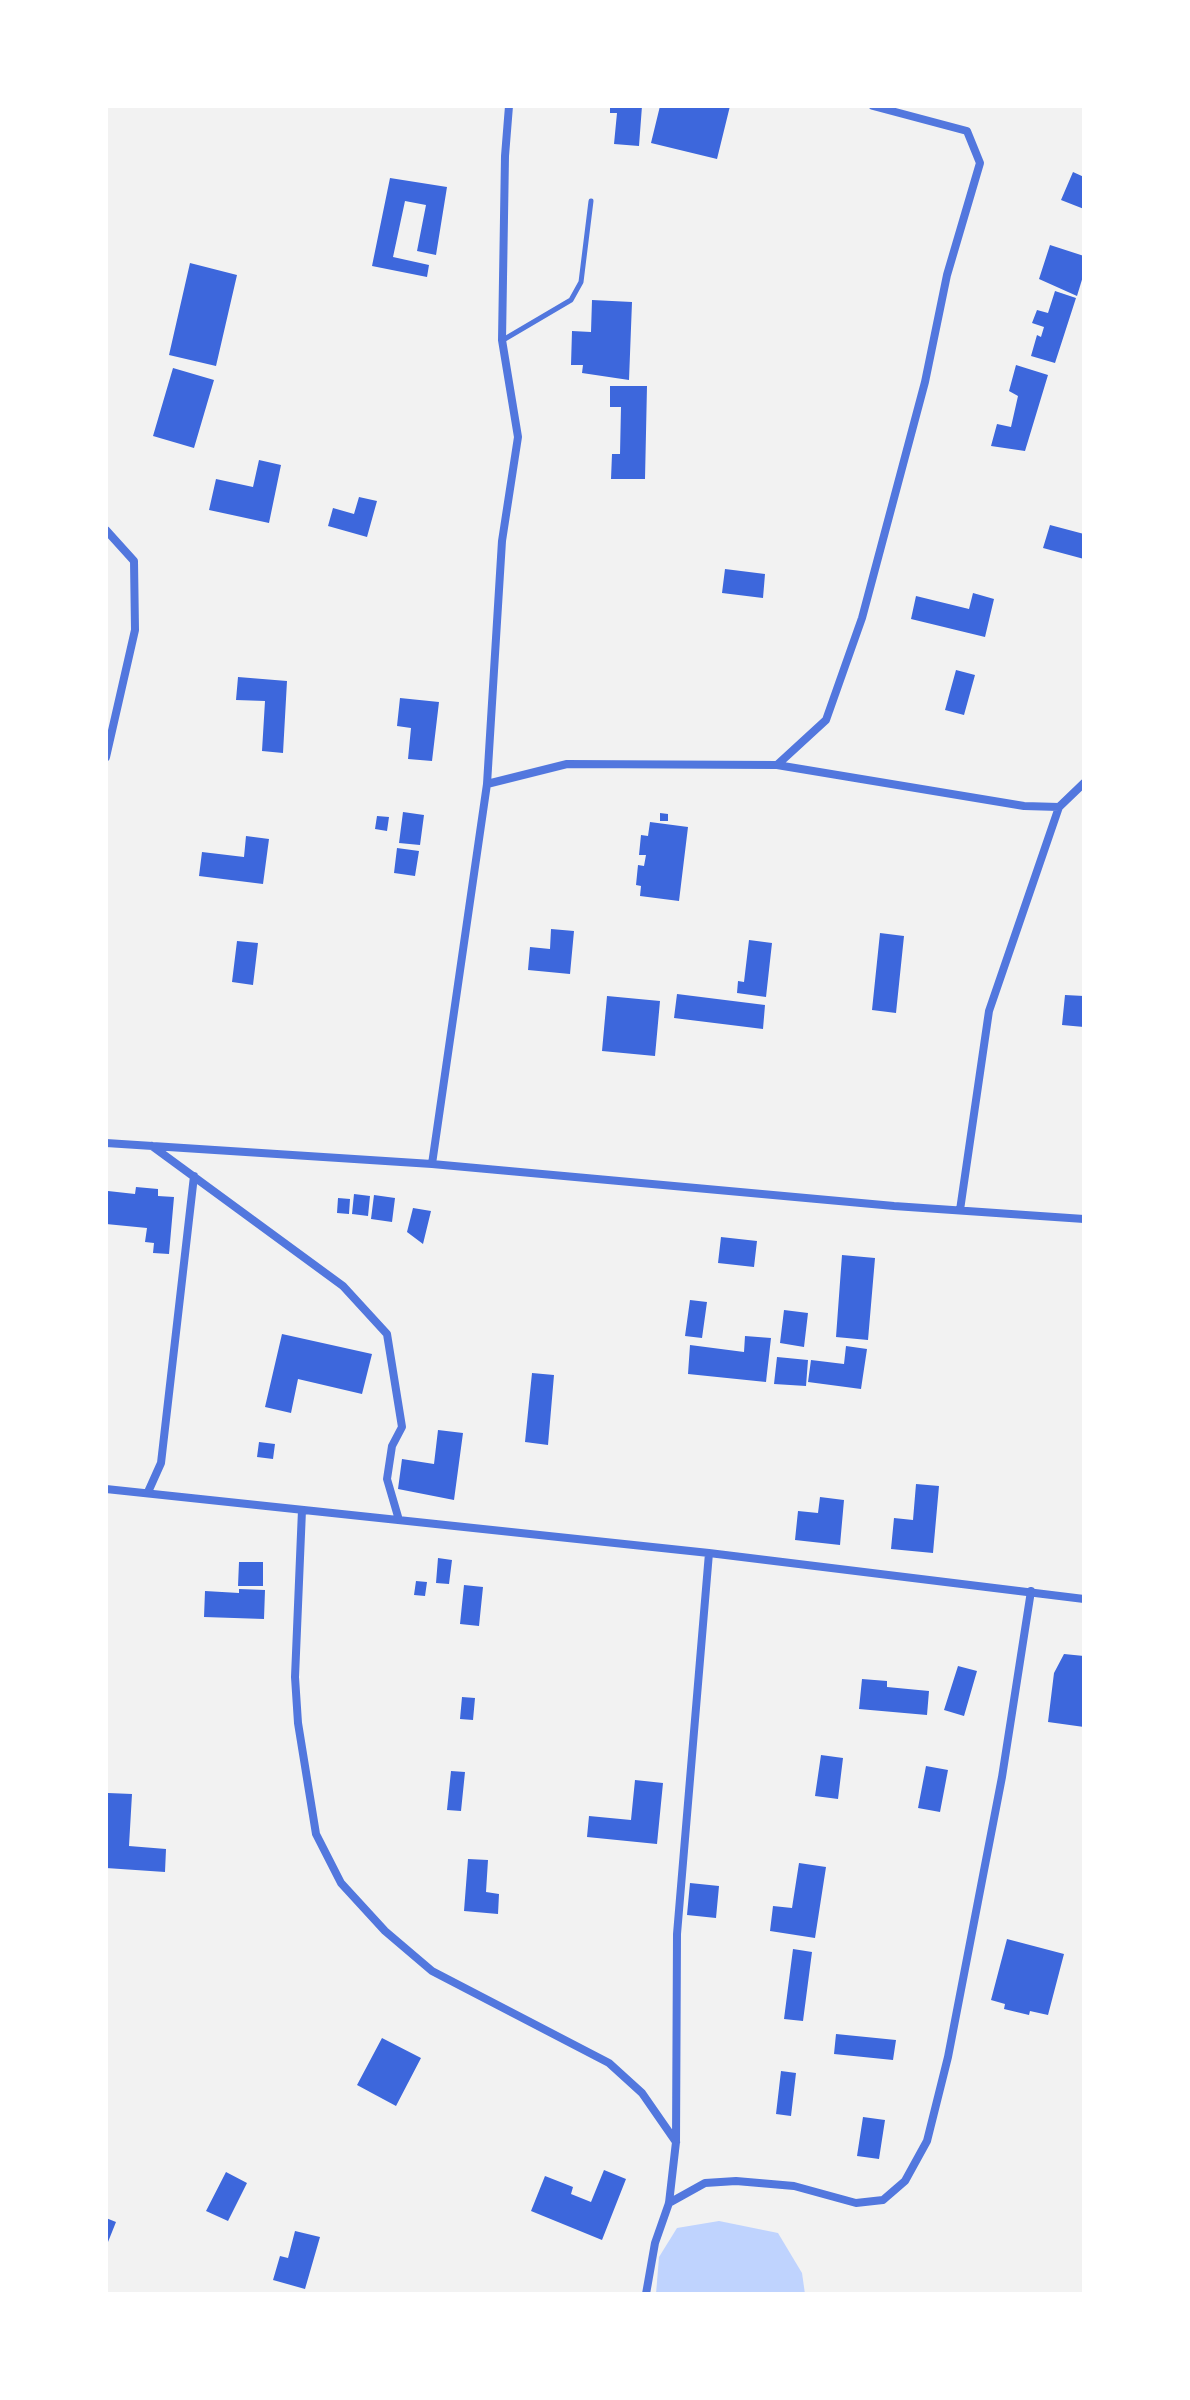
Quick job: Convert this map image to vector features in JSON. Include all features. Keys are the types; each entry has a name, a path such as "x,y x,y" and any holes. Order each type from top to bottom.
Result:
{"street":[{"path":"432,1164 487,784 501,556 518,437 502,340 505,156 509,106"},
{"path":"777,765 826,720 862,618 925,382 947,275 980,163 967,131 873,106"},
{"path":"106,530 134,561 135,630 106,757"},
{"path":"487,784 567,764 777,765 1024,806 1059,807"},
{"path":"960,1210 989,1011 1059,807 1084,783"},
{"path":"106,1143 432,1164 1084,1219"},
{"path":"151,1145 343,1286 387,1334 402,1427 392,1446 387,1479 399,1520"},
{"path":"148,1492 161,1463 194,1176"},
{"path":"106,1489 709,1553 1084,1599"},
{"path":"302,1510 295,1647 298,1723 316,1834 341,1883 385,1931 432,1971 609,2063 642,2093 676,2142"},
{"path":"646,2294 655,2243 669,2203 676,2142 677,1934 709,1553"},
{"path":"669,2203 705,2183 736,2181 794,2186 856,2203 883,2200 905,2181 927,2141 948,2057 1002,1777 1031,1591"}],"lane":[{"path":"502,340 571,300 581,282 591,201"}],"water":[{"path":"719,2221 778,2233 802,2273 805,2294 656,2294 659,2257 677,2228"}],"building":[{"path":"610,106 642,106 639,146 614,144 617,113 610,113"},
{"path":"660,106 730,106 717,159 651,143"},
{"path":"1073,172 1084,177 1084,209 1061,200"},
{"path":"390,178 447,187 436,255 417,251 426,205 405,201 393,257 429,265 427,277 372,266"},
{"path":"1050,245 1084,256 1084,273 1077,296 1039,279"},
{"path":"190,263 237,275 216,366 169,355"},
{"path":"1055,291 1076,298 1055,363 1031,356 1037,335 1041,337 1044,327 1032,323 1037,310 1048,313"},
{"path":"592,300 632,302 629,380 582,373 583,365 571,365 572,331 591,332"},
{"path":"1016,365 1048,375 1025,451 991,446 997,424 1011,427 1018,396 1009,391"},
{"path":"173,368 214,380 194,448 153,436"},
{"path":"610,386 647,386 645,479 611,479 612,454 620,454 621,407 610,407"},
{"path":"259,460 281,465 269,523 209,510 216,479 253,487"},
{"path":"359,497 377,501 367,537 328,526 333,508 354,514"},
{"path":"1050,525 1084,534 1084,559 1043,548"},
{"path":"725,569 765,574 763,598 722,593"},
{"path":"973,593 994,599 985,637 911,619 916,596 969,609"},
{"path":"956,670 975,675 964,715 945,710"},
{"path":"238,677 287,681 283,753 262,751 265,701 236,700"},
{"path":"400,698 439,702 432,761 408,759 411,728 397,726"},
{"path":"403,812 424,815 420,845 399,843"},
{"path":"660,813 668,814 668,821 660,821"},
{"path":"377,816 389,817 387,831 375,829"},
{"path":"650,822 688,827 679,901 640,896 641,886 636,885 638,865 644,866 646,855 639,855 641,835 648,836"},
{"path":"246,836 269,839 263,884 199,876 202,852 244,857"},
{"path":"397,848 419,851 415,876 394,873"},
{"path":"551,929 574,931 570,974 528,970 530,947 550,949"},
{"path":"880,933 904,936 896,1013 872,1010"},
{"path":"749,940 772,943 766,997 737,993 738,981 744,982"},
{"path":"237,941 258,943 253,985 232,982"},
{"path":"677,994 765,1005 763,1029 674,1018"},
{"path":"1065,995 1084,996 1084,1027 1062,1025"},
{"path":"607,996 660,1001 655,1056 602,1051"},
{"path":"136,1187 158,1189 158,1196 174,1197 169,1254 153,1253 154,1243 145,1242 147,1228 106,1224 108,1191 135,1194"},
{"path":"354,1194 370,1196 368,1216 352,1214"},
{"path":"374,1195 395,1198 392,1222 371,1219"},
{"path":"338,1198 350,1199 349,1214 337,1213"},
{"path":"413,1208 431,1211 423,1244 407,1232"},
{"path":"721,1237 757,1241 754,1267 718,1263"},
{"path":"842,1255 875,1258 868,1340 836,1337"},
{"path":"690,1300 707,1302 702,1338 685,1336"},
{"path":"784,1310 808,1313 804,1347 780,1343"},
{"path":"282,1334 372,1354 362,1394 298,1379 291,1413 265,1407"},
{"path":"745,1336 771,1338 766,1382 688,1374 690,1345 744,1352"},
{"path":"846,1346 867,1349 861,1389 808,1382 811,1360 844,1364"},
{"path":"777,1357 808,1360 806,1386 774,1384"},
{"path":"532,1373 554,1375 548,1445 525,1442"},
{"path":"438,1430 463,1433 454,1500 398,1489 402,1459 434,1464"},
{"path":"259,1442 275,1444 273,1459 257,1457"},
{"path":"916,1484 939,1486 933,1553 891,1549 894,1518 913,1520"},
{"path":"820,1497 844,1500 840,1545 795,1540 798,1511 818,1513"},
{"path":"438,1558 452,1560 449,1584 436,1583"},
{"path":"239,1562 263,1562 263,1586 238,1586"},
{"path":"416,1581 427,1582 425,1596 414,1595"},
{"path":"464,1585 483,1587 479,1626 460,1624"},
{"path":"239,1589 265,1590 264,1619 204,1617 205,1591 239,1593"},
{"path":"1064,1654 1084,1656 1084,1727 1048,1722 1054,1673"},
{"path":"958,1666 977,1671 964,1716 944,1710"},
{"path":"862,1679 887,1681 887,1687 929,1691 927,1715 859,1709"},
{"path":"462,1697 475,1698 473,1720 460,1719"},
{"path":"821,1755 843,1758 838,1799 815,1796"},
{"path":"926,1766 948,1770 940,1812 918,1808"},
{"path":"451,1771 465,1772 461,1811 447,1810"},
{"path":"635,1780 663,1783 657,1844 587,1837 589,1816 631,1820"},
{"path":"108,1793 132,1794 129,1846 166,1849 165,1872 106,1868"},
{"path":"468,1859 488,1860 486,1892 499,1894 498,1914 464,1911"},
{"path":"799,1863 826,1867 815,1938 770,1931 773,1906 792,1908"},
{"path":"690,1883 719,1886 716,1918 687,1915"},
{"path":"1007,1939 1064,1954 1048,2015 1030,2011 1029,2015 1004,2009 1005,2004 991,2000"},
{"path":"793,1949 812,1952 803,2021 784,2019"},
{"path":"836,2034 896,2040 893,2060 834,2054"},
{"path":"382,2038 421,2058 396,2106 357,2085"},
{"path":"781,2071 796,2073 791,2116 776,2114"},
{"path":"863,2117 885,2120 879,2159 857,2156"},
{"path":"604,2170 626,2179 602,2240 531,2211 545,2176 573,2187 571,2194 591,2202"},
{"path":"226,2172 247,2183 228,2221 206,2211"},
{"path":"106,2218 116,2222 106,2247"},
{"path":"295,2231 320,2237 305,2289 273,2280 280,2256 288,2258"}]}
